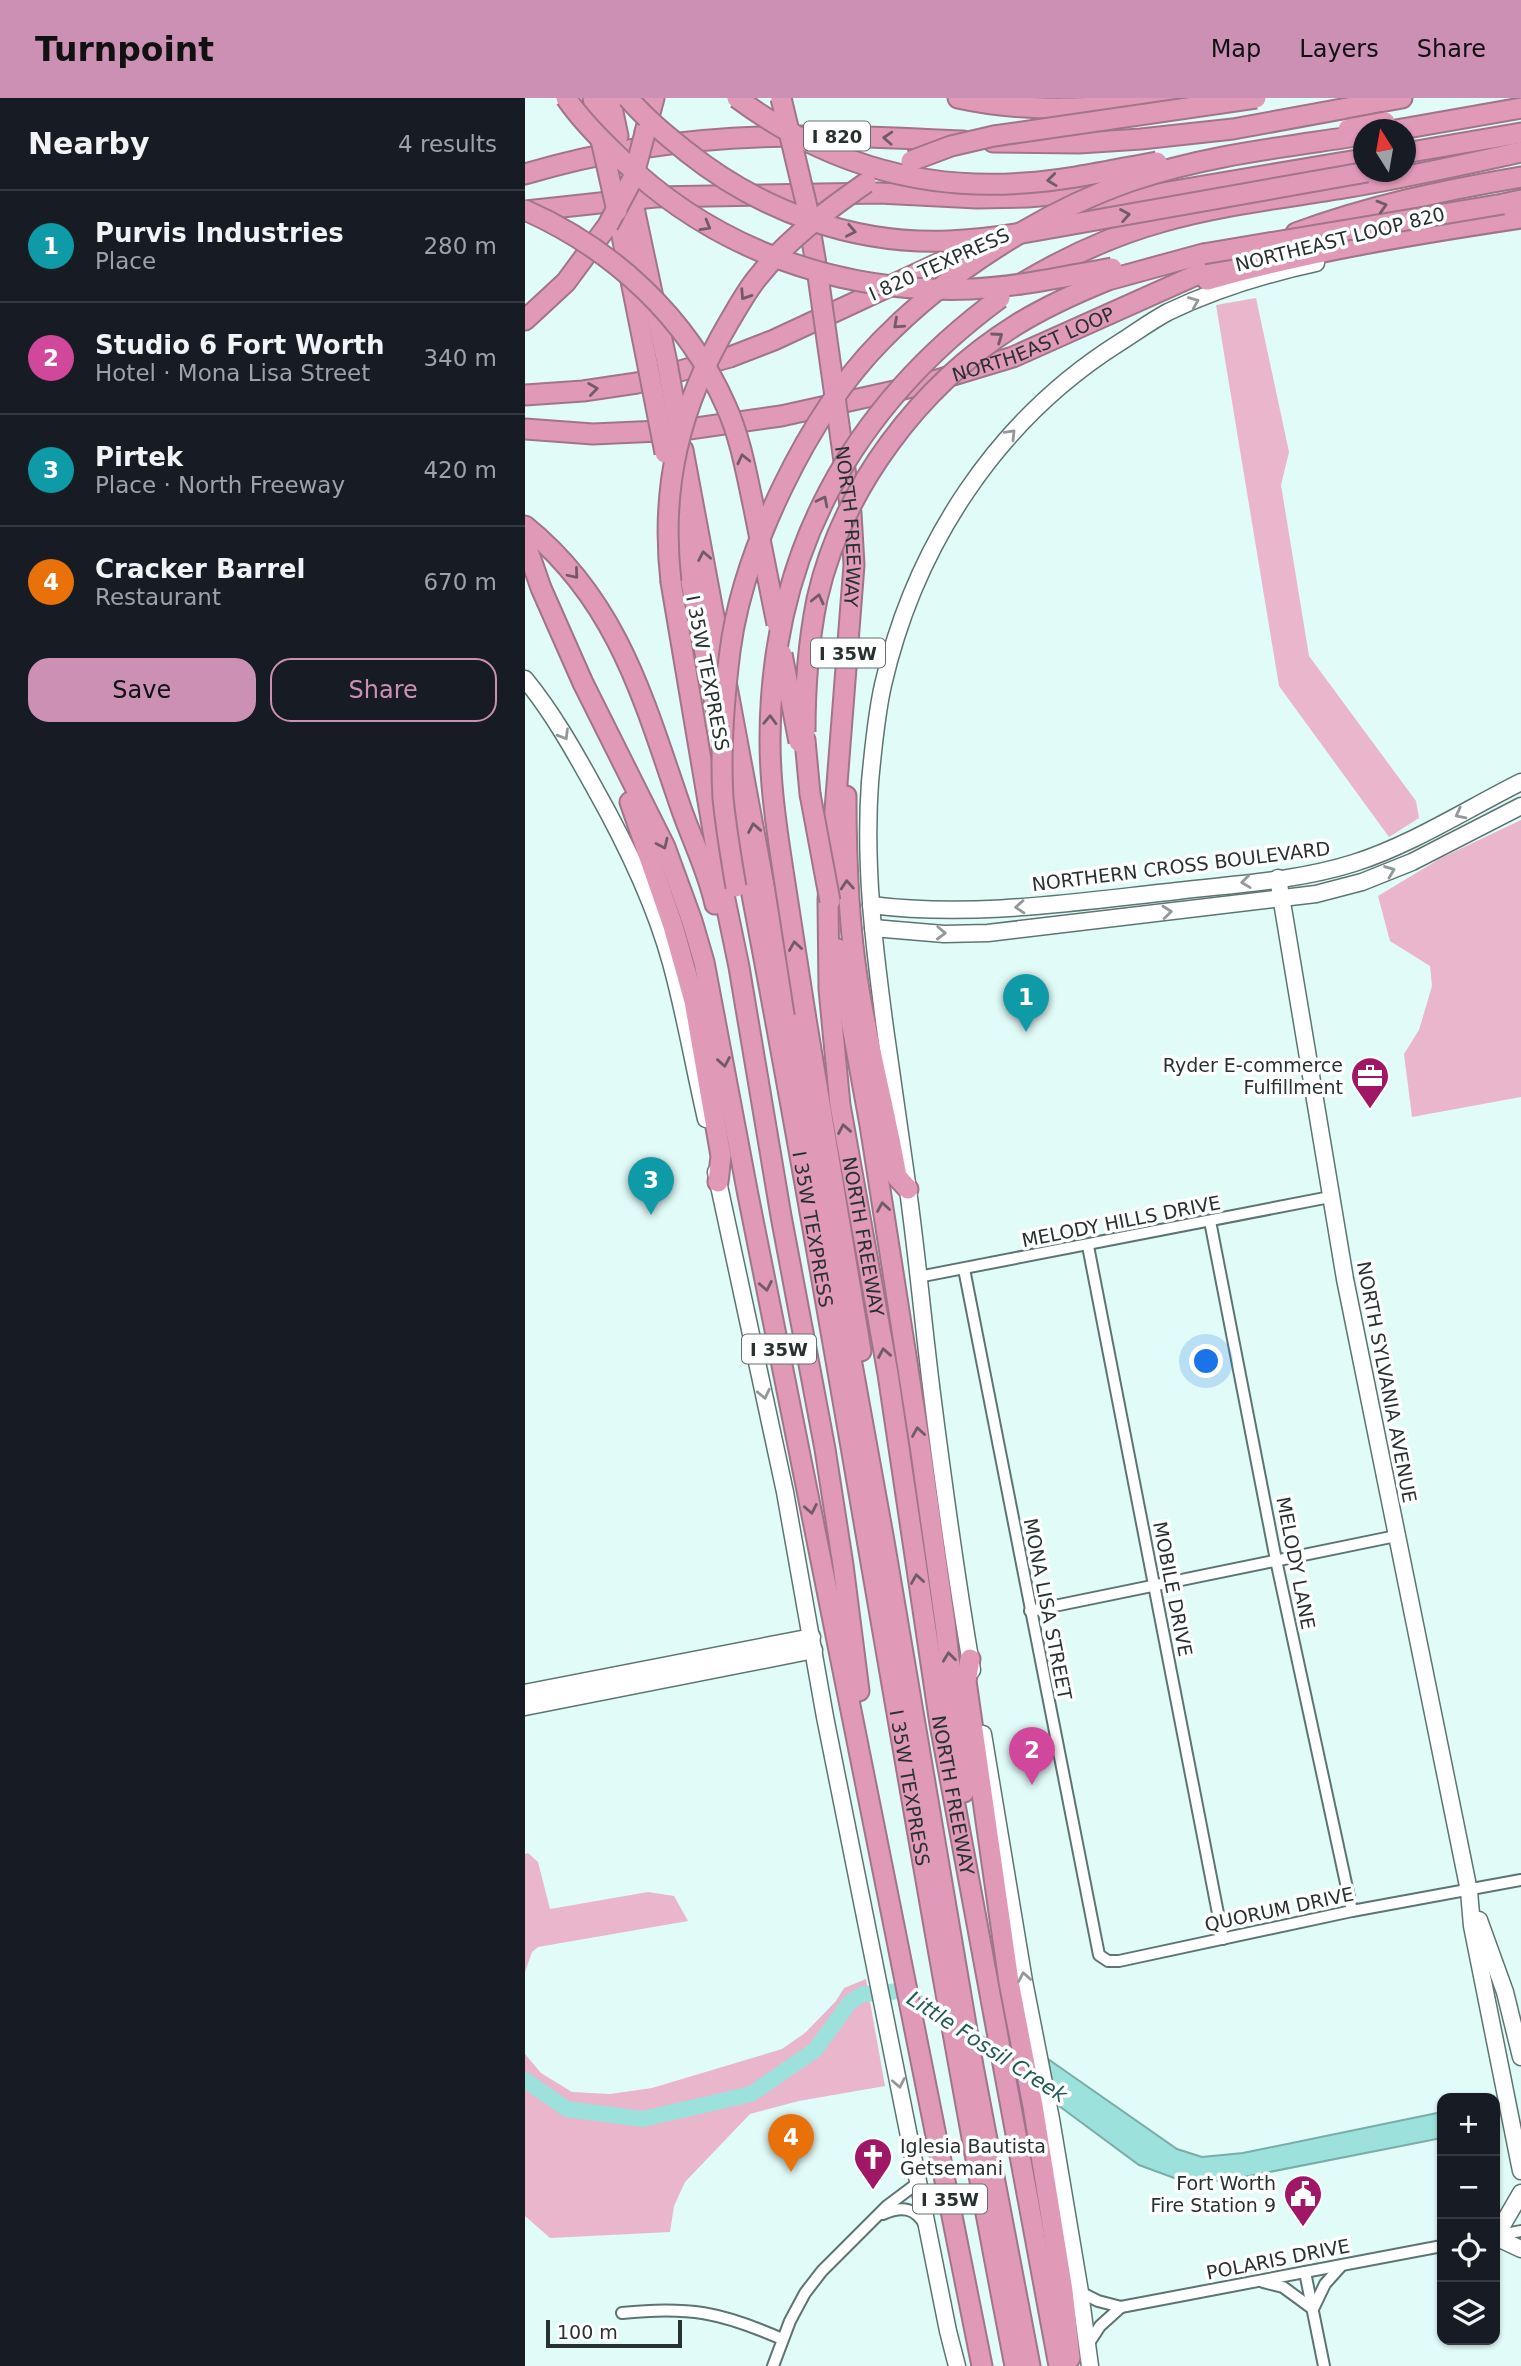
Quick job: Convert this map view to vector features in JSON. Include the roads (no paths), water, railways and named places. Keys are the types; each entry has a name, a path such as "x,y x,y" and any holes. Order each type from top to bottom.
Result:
{"highway":[{"path":"566,98 603,142 638,176 691,217 759,252 794,265 840,278 898,287 971,289 1007,286 1512,202"},
{"name":"I 35W TEXPRESS","path":"593,98 625,209 674,452 944,1982 965,2060 1030,2366"},
{"name":"I 35W TEXPRESS","path":"605,144 610,98"},
{"path":"628,98 659,129 696,159 735,187 762,201 839,229 912,241 948,242 1022,233 1353,174"},
{"path":"645,133 647,98"},
{"path":"525,320 566,282 608,225 633,178 655,98"},
{"path":"737,98 799,139 854,162 906,176 969,184 1025,183 1063,178 1385,122 1439,116 1464,117"},
{"name":"NORTH FREEWAY","path":"781,98 807,207 818,276 851,513 854,565 828,900 829,989 838,1091 888,1374 927,1646 1059,2366"},
{"path":"958,98 1028,109 1070,110 1202,98"},
{"path":"899,1953 904,1934 860,1701 825,1449 721,877 671,582 667,546 673,461 686,413 700,376 757,277 823,213 866,183 911,160 951,146 1029,130 1256,98"},
{"path":"1172,135 1185,126 1341,98"},
{"name":"I 820","path":"525,174 605,144 804,136 1079,143 1124,141 1233,128 1402,98"},
{"path":"1416,126 1521,108"},
{"path":"1416,138 1521,120"},
{"path":"1416,150 1521,133"},
{"path":"888,1664 879,1652 844,1465 813,1322 736,887 723,796 723,743 730,649 739,606 763,530 779,494 818,424 865,359 909,315 992,250 1099,193 1154,173 1203,161 1353,137"},
{"path":"525,162 605,144"},
{"path":"1416,162 1521,144"},
{"name":"I 820 TEXPRESS","path":"525,211 655,197 879,193 977,198 1076,194 1183,180 1353,149"},
{"path":"871,1474 873,1446 858,1323 805,1013 772,780 771,709 775,660 785,604 818,510 850,454 894,396 947,340 1033,277 1097,244 1182,216 1375,182 1521,152"},
{"name":"I 820 TEXPRESS","path":"525,395 583,391 637,383 730,357 774,340 1007,232 1087,208 1353,161"},
{"name":"NORTHEAST LOOP","path":"525,429 576,433 654,433 733,424 917,386 1013,357 1159,293 1235,256 1345,216 1442,191 1521,177"},
{"path":"525,211 551,222 600,251 627,272 673,320 692,344 726,406 736,434 750,489 810,794 870,1125 945,1623 969,1838 964,1858"},
{"path":"1159,293 1302,255 1521,219"},
{"path":"810,794 805,740 806,666 818,597 849,509 891,443 941,384 974,354 1017,324 1108,280 1203,254"},
{"name":"I 35W TEXPRESS","path":"674,452 723,653 871,1474 961,1994 965,2060 1015,2366"},
{"path":"525,526 554,551 603,614 623,649 639,687 713,895 755,1100 765,1121"},
{"name":"I 35W","path":"525,542 541,588 583,683 665,847 704,962 982,2366"},
{"path":"839,740 848,768 846,868 857,982 897,1177 908,1189"},
{"path":"622,761 623,782 673,926 694,1001 722,1156 718,1182"},
{"path":"970,1659 966,1681 1007,1968 1063,2291 1071,2366"}],"main road":[{"name":"NORTHEAST LOOP 820","path":"870,783 882,690 913,589 934,546 969,488 998,447 1041,402 1092,360 1143,327 1165,314 1213,294 1303,266 1521,219"},
{"path":"525,679 556,721 616,827 649,900 671,962 785,1492 825,1717 957,2366"},
{"name":"NORTHERN CROSS BOULEVARD","path":"870,905 931,911 975,910 1096,900 1310,874 1356,863 1400,844 1521,782"},
{"name":"NORTH FREEWAY","path":"870,783 870,905 932,1391 970,1659 1024,1980 1051,2119 1090,2366"},
{"path":"873,928 944,934 988,933 1315,894 1361,882 1412,862 1521,806"},
{"name":"NORTH SYLVANIA AVENUE","path":"1278,878 1330,1197 1469,1891 1472,1926 1521,2171"},
{"path":"1096,900 1096,920"},
{"path":"525,1693 813,1643"},
{"path":"525,1706 813,1643"},
{"name":"NORTH SYLVANIA AVENUE","path":"1469,1891 1505,1992 1520,2049"},
{"path":"1495,2048 1520,2049"},
{"path":"1500,2228 1521,2193"},
{"path":"1500,2238 1521,2249"}],"street":[{"name":"MELODY HILLS DRIVE","path":"918,1277 1330,1197"},
{"name":"MELODY LANE","path":"1210,1221 1276,1560 1352,1911"},
{"name":"MOBILE DRIVE","path":"1088,1245 1223,1939"},
{"name":"MONA LISA STREET","path":"964,1269 1098,1955"},
{"path":"1030,1611 1396,1536"},
{"name":"QUORUM DRIVE","path":"1098,1955 1108,1961 1119,1961 1352,1911 1521,1880"},
{"path":"773,2366 782,2339 805,2293 821,2272 877,2216 919,2182"},
{"path":"877,2216 894,2209 911,2209 920,2217 929,2233"},
{"path":"1500,2234 1521,2231"},
{"name":"POLARIS DRIVE","path":"1080,2292 1098,2301 1121,2306 1437,2247"},
{"path":"1313,2309 1325,2284 1342,2265"},
{"path":"1305,2272 1324,2366"},
{"path":"1260,2281 1283,2287 1313,2309"},
{"path":"1087,2346 1100,2326 1121,2306"},
{"path":"622,2313 667,2309 710,2313 747,2324 782,2339"}],"water":[{"path":"1048,2059 1177,2149 1202,2157 1243,2153 1437,2113 1437,2139 1208,2182 1177,2179 1139,2165 1055,2103"}],"waterway":[{"name":"Little Fossil Creek","path":"525,2080 567,2109 643,2119 751,2094 815,2050 850,2002 863,1994 900,1991 1032,2076"}],"place":[{"name":"Purvis Industries","path":"1026,1032"},
{"name":"Ryder E-commerce Fulfillment","path":"1370,1110"},
{"name":"Pirtek","path":"651,1215"},
{"name":"Studio 6 Fort Worth","path":"1032,1785"},
{"name":"Cracker Barrel","path":"791,2172"},
{"name":"Iglesia Bautista Getsemani","path":"873,2191"},
{"name":"Fort Worth Fire Station 9","path":"1303,2228"}]}
